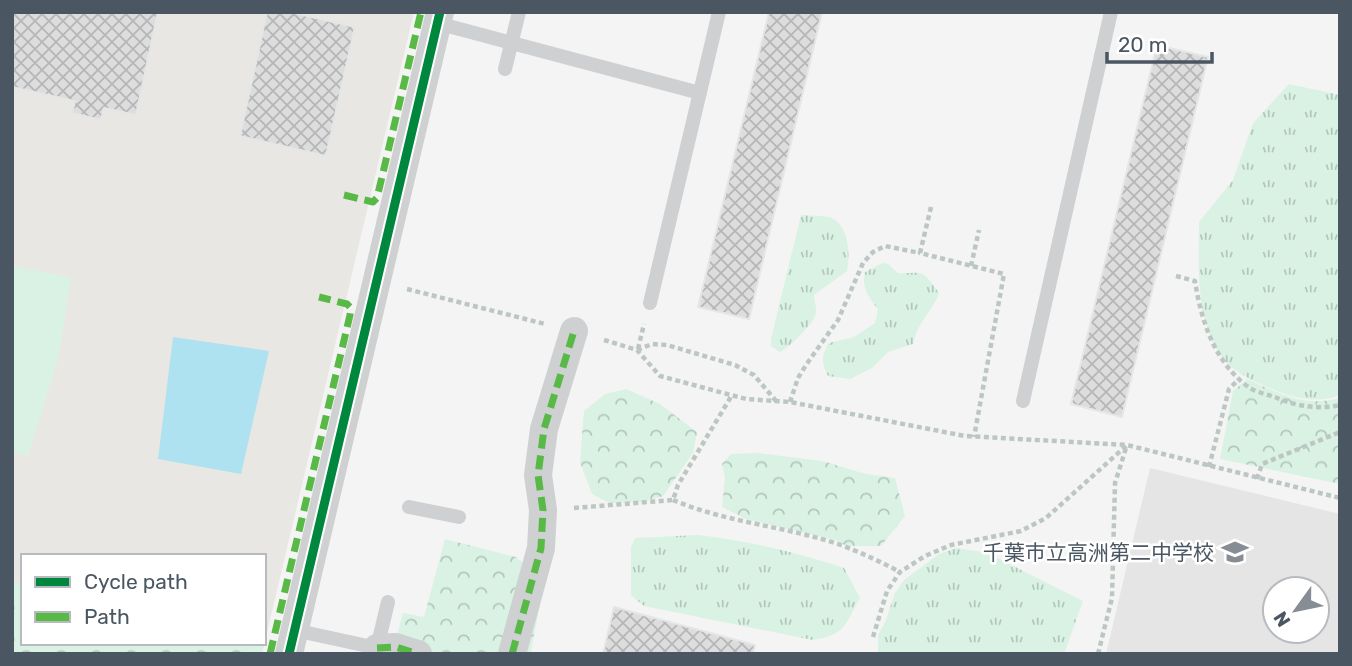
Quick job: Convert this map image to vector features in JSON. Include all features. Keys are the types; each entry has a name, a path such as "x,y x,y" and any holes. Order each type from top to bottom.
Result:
{"street":[{"path":"292,642 439,18"},
{"path":"512,654 541,548 543,510 539,484 539,453 575,331"},
{"path":"377,651 396,647 418,654"}],"lane":[{"path":"506,69 519,12"},
{"path":"650,303 719,12"},
{"path":"1023,401 1111,12"},
{"path":"439,18 512,43 700,93"},
{"path":"409,507 458,517"},
{"path":"292,642 377,651 388,602"}],"path":[{"path":"920,253 931,206"},
{"path":"971,266 979,230"},
{"path":"790,402 798,378 838,320 863,263 873,252 885,246 1004,274 974,437"},
{"path":"1176,276 1195,281 1200,313 1215,348 1248,387 1287,402 1325,409 1340,405"},
{"path":"397,286 575,331 638,350 660,376 746,399 790,402 974,437 1126,446 1340,498"},
{"path":"638,350 652,344 667,345 735,365 754,374 777,401"},
{"path":"1209,467 1230,389 1239,379"},
{"path":"673,500 678,485 732,395"},
{"path":"1257,479 1262,464 1340,432"},
{"path":"873,637 887,591 900,572 925,556 951,545 1021,531 1046,518 1126,446"},
{"path":"1098,654 1112,598 1115,483 1126,446"},
{"path":"543,510 673,500 699,511 833,543 865,554 900,572"}],"shaded area":[{"path":"12,12 414,12 266,637 266,554 21,554 21,584 12,582"},
{"name":"千葉市立高洲第二中学校","path":"1150,468 1340,514 1340,654 1106,654"}],"green space":[{"path":"1289,84 1340,95 1340,395 1332,398 1306,399 1280,392 1248,378 1231,366 1216,347 1208,331 1200,295 1199,222 1233,180 1253,123"},
{"path":"801,215 829,217 841,226 847,241 847,271 814,295 815,317 789,346 780,352 771,346 771,339"},
{"path":"882,263 888,264 898,273 918,273 925,276 939,293 936,300 913,344 888,352 872,368 850,379 828,376 823,360 829,343 854,337 875,323 878,310 867,292 864,278 865,272"},
{"path":"12,266 71,277 59,355 28,456 12,451"},
{"path":"1247,379 1292,398 1327,401 1340,398 1340,484 1220,459 1233,391"},
{"path":"626,389 660,404 697,432 693,453 663,496 643,502 609,503 592,494 580,462 584,411 605,394"},
{"path":"759,453 822,461 866,474 895,478 905,516 881,546 847,546 835,540 746,519 722,507 725,477 722,464 731,454"},
{"path":"699,535 772,548 844,568 860,598 843,627 832,635 813,640 644,606 631,595 631,547 635,538"},
{"path":"445,539 516,557 544,583 532,654 392,654 403,613 424,617"},
{"path":"957,548 988,553 1083,601 1064,654 878,654 878,635 895,593 904,580 939,554"},
{"path":"12,582 21,584 21,645 264,645 262,654 12,654"}],"water":[{"path":"173,337 269,351 241,474 158,459"}],"building":[{"path":"12,12 158,12 136,115 104,108 101,120 72,113 75,101 12,87"},
{"path":"267,12 290,12 355,27 326,156 240,136"},
{"path":"769,12 822,12 749,319 698,307"},
{"path":"1157,45 1208,57 1122,417 1071,404"},
{"path":"614,607 755,645 753,654 603,654"}],"marked path":[{"path":"344,195 373,202 377,198 421,12"},
{"path":"270,654 351,308 347,304 319,297"},
{"path":"512,654 541,548 543,510 538,475 544,429 574,331"},
{"path":"377,648 396,647 418,654"}],"cycle path":[{"path":"289,654 440,12"}],"place":[{"name":"千葉市立高洲第二中学校","path":"1235,552"}]}
